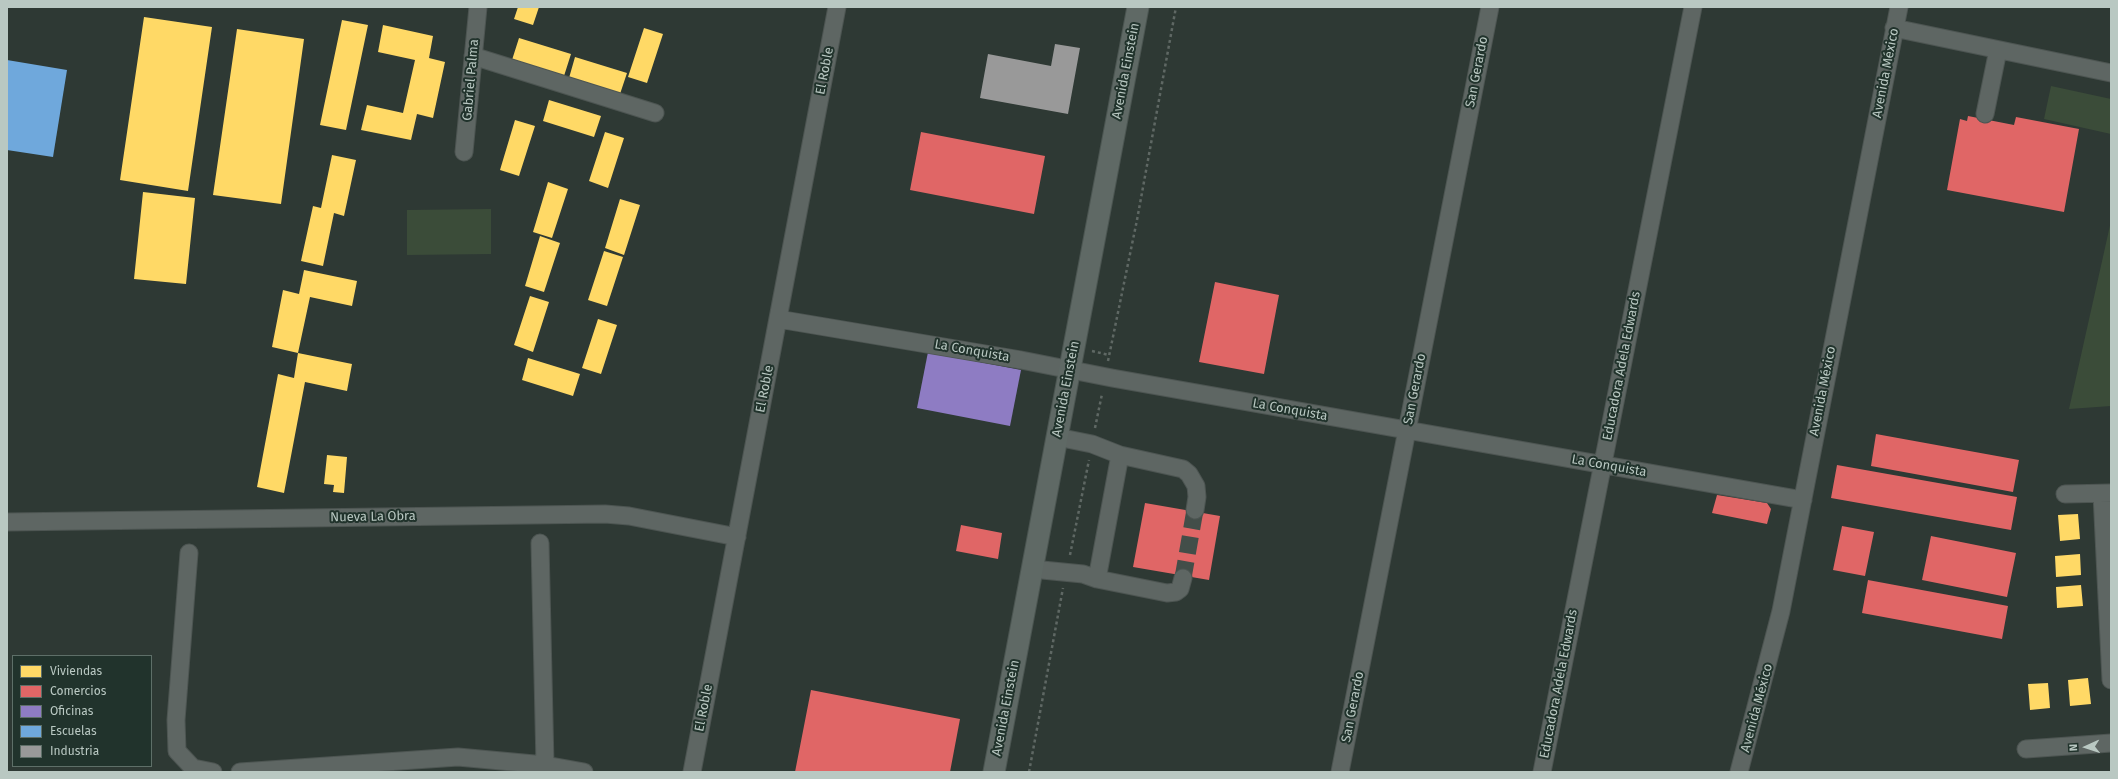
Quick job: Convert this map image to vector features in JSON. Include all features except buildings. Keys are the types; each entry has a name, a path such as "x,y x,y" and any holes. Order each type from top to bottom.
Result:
{"main road":[{"name":"Avenida Einstein","path":"994,772 1138,7"}],"street":[{"name":"Gabriel Palma","path":"464,152 478,7"},
{"name":"El Roble","path":"692,772 837,7"},
{"name":"San Gerardo","path":"1340,772 1490,7"},
{"name":"Educadora Adela Edwards","path":"1542,772 1693,7"},
{"name":"Avenida México","path":"1739,772 1781,611 1899,7"},
{"path":"1894,28 2111,73"},
{"path":"1985,114 1998,50"},
{"path":"473,56 655,113"},
{"name":"La Conquista","path":"778,319 1803,500"},
{"path":"1057,437 1092,444 1120,455 1183,468 1189,474 1196,486 1197,497 1195,510"},
{"path":"1097,579 1120,455"},
{"path":"2065,494 2106,494 2111,680"},
{"name":"Nueva La Obra","path":"7,522 605,514 630,516 737,537"},
{"path":"540,543 545,765"},
{"path":"189,553 176,720 177,751 193,768 213,772"},
{"path":"1032,569 1082,574 1097,579 1167,593 1176,592 1180,589 1183,578"},
{"path":"2026,749 2111,743"},
{"path":"240,772 458,757 545,765 584,772"}],"path":[{"path":"1105,377 1137,220 1176,7"}],"green space":[{"path":"2051,86 2111,99 2111,134 2044,119"},
{"path":"491,209 491,254 407,255 407,210"},
{"path":"2111,221 2111,406 2069,409"}],"tunnel":[{"path":"1183,578 1195,510"}]}
